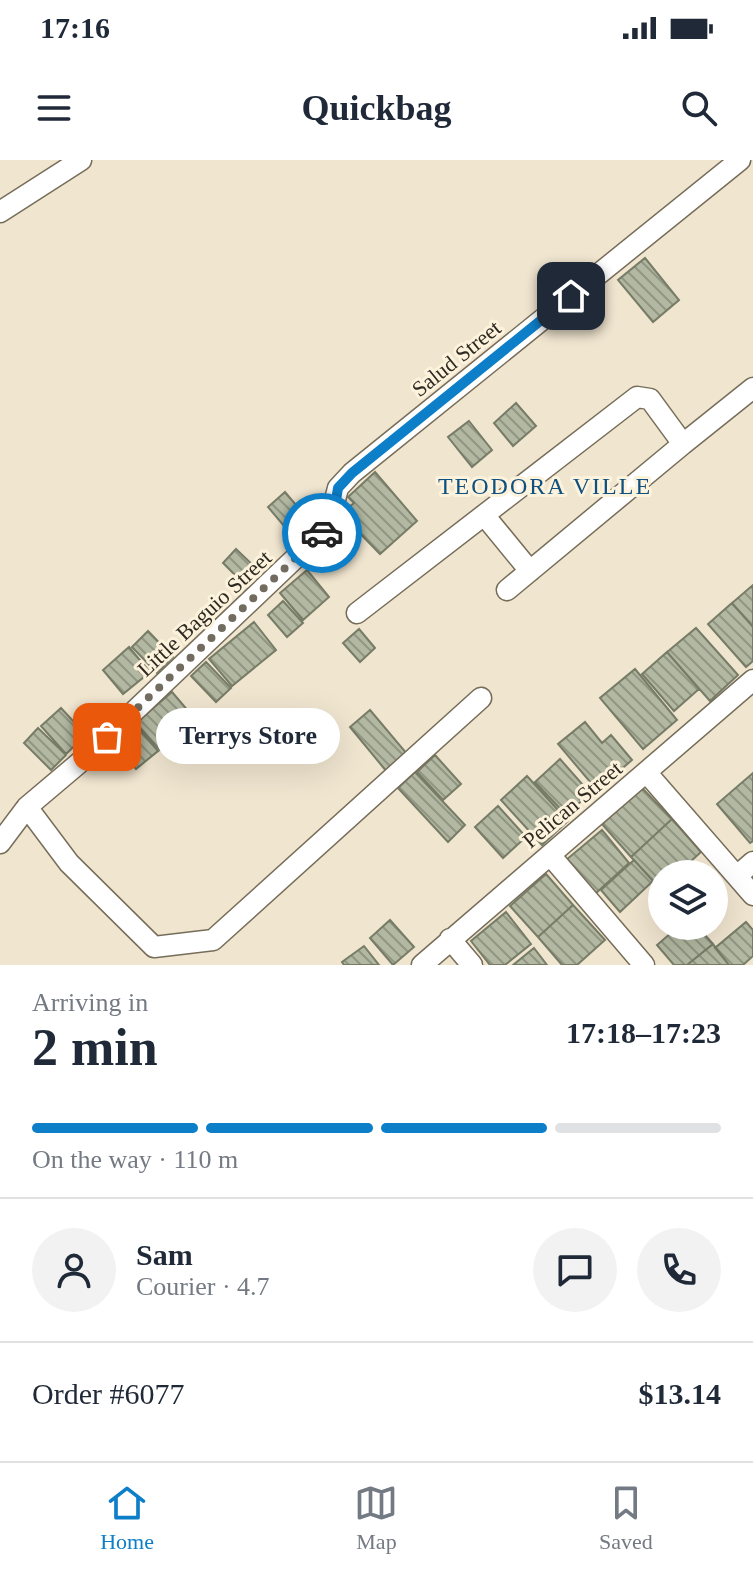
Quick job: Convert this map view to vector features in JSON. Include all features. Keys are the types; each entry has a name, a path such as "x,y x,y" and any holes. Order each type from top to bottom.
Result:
{"street":[{"path":"0,212 81,160"},
{"name":"Salud Street","path":"352,473 740,160"},
{"path":"507,590 753,388"},
{"path":"357,613 637,397 650,399 683,444"},
{"name":"Little Baguio Street","path":"0,843 27,807 85,758 328,527 338,488 352,473"},
{"path":"484,515 530,571"},
{"name":"Pelican Street","path":"422,965 753,680"},
{"path":"27,807 69,863 154,947 213,940 481,698"},
{"path":"646,772 745,869 753,895"},
{"path":"550,855 644,965"},
{"path":"450,939 472,965"}],"building":[{"path":"645,258 679,300 653,322 618,280"},
{"path":"516,403 536,426 513,446 494,423"},
{"path":"469,421 492,450 472,467 448,437"},
{"path":"375,472 417,521 380,554 348,521 355,515 349,507 354,503 348,497"},
{"path":"285,492 318,531 301,546 268,507"},
{"path":"236,549 258,570 244,584 223,563"},
{"path":"307,570 329,597 303,620 280,593"},
{"path":"753,585 753,627 732,603"},
{"path":"283,601 303,623 287,637 268,615"},
{"path":"732,603 753,627 753,661 746,667 708,624"},
{"path":"254,622 276,650 232,686 209,659"},
{"path":"696,628 738,675 710,701 667,652"},
{"path":"359,629 375,648 360,662 343,643"},
{"path":"148,631 173,657 157,673 132,647"},
{"path":"129,647 150,672 123,694 103,670"},
{"path":"667,652 699,689 674,711 642,674"},
{"path":"206,662 231,688 216,702 191,676"},
{"path":"635,669 677,720 643,749 600,698"},
{"path":"172,692 195,719 160,750 136,723"},
{"path":"61,708 86,735 66,754 41,726"},
{"path":"370,710 408,755 387,772 350,727"},
{"path":"585,722 602,743 611,735 632,760 597,790 558,744"},
{"path":"134,723 158,751 136,769 113,741"},
{"path":"38,728 66,755 51,770 24,743"},
{"path":"435,755 461,784 443,800 417,772"},
{"path":"560,759 590,793 566,815 535,782"},
{"path":"415,772 465,825 448,842 398,788"},
{"path":"753,773 753,841 750,843 717,804"},
{"path":"527,776 568,821 542,845 501,800"},
{"path":"642,788 672,819 631,857 602,824"},
{"path":"498,806 526,837 503,858 475,827"},
{"path":"672,819 701,852 692,860 648,860 648,875 631,857"},
{"path":"602,830 629,863 595,894 566,860"},
{"path":"634,860 648,875 648,886 620,912 601,890"},
{"path":"546,874 573,905 538,937 510,906"},
{"path":"573,905 605,940 577,965 562,965 538,937"},
{"path":"506,912 531,944 505,965 490,965 471,941"},
{"path":"390,920 414,947 393,965 370,938"},
{"path":"746,922 753,930 753,956 743,965 729,965 715,948"},
{"path":"663,940 709,940 713,944 687,965 674,965 657,945"},
{"path":"713,944 729,965 687,965"},
{"path":"364,946 379,965 344,965 342,962"},
{"path":"534,948 547,965 513,965"}],"way so far":[{"path":"107,737 322,533"}],"place":[{"name":"Terrys Store","path":"107,737"}],"district":[{"name":"TEODORA VILLE","path":"545,486"}],"route":[{"path":"322,533 333,519 334,497 338,488 352,473 571,296"}]}
